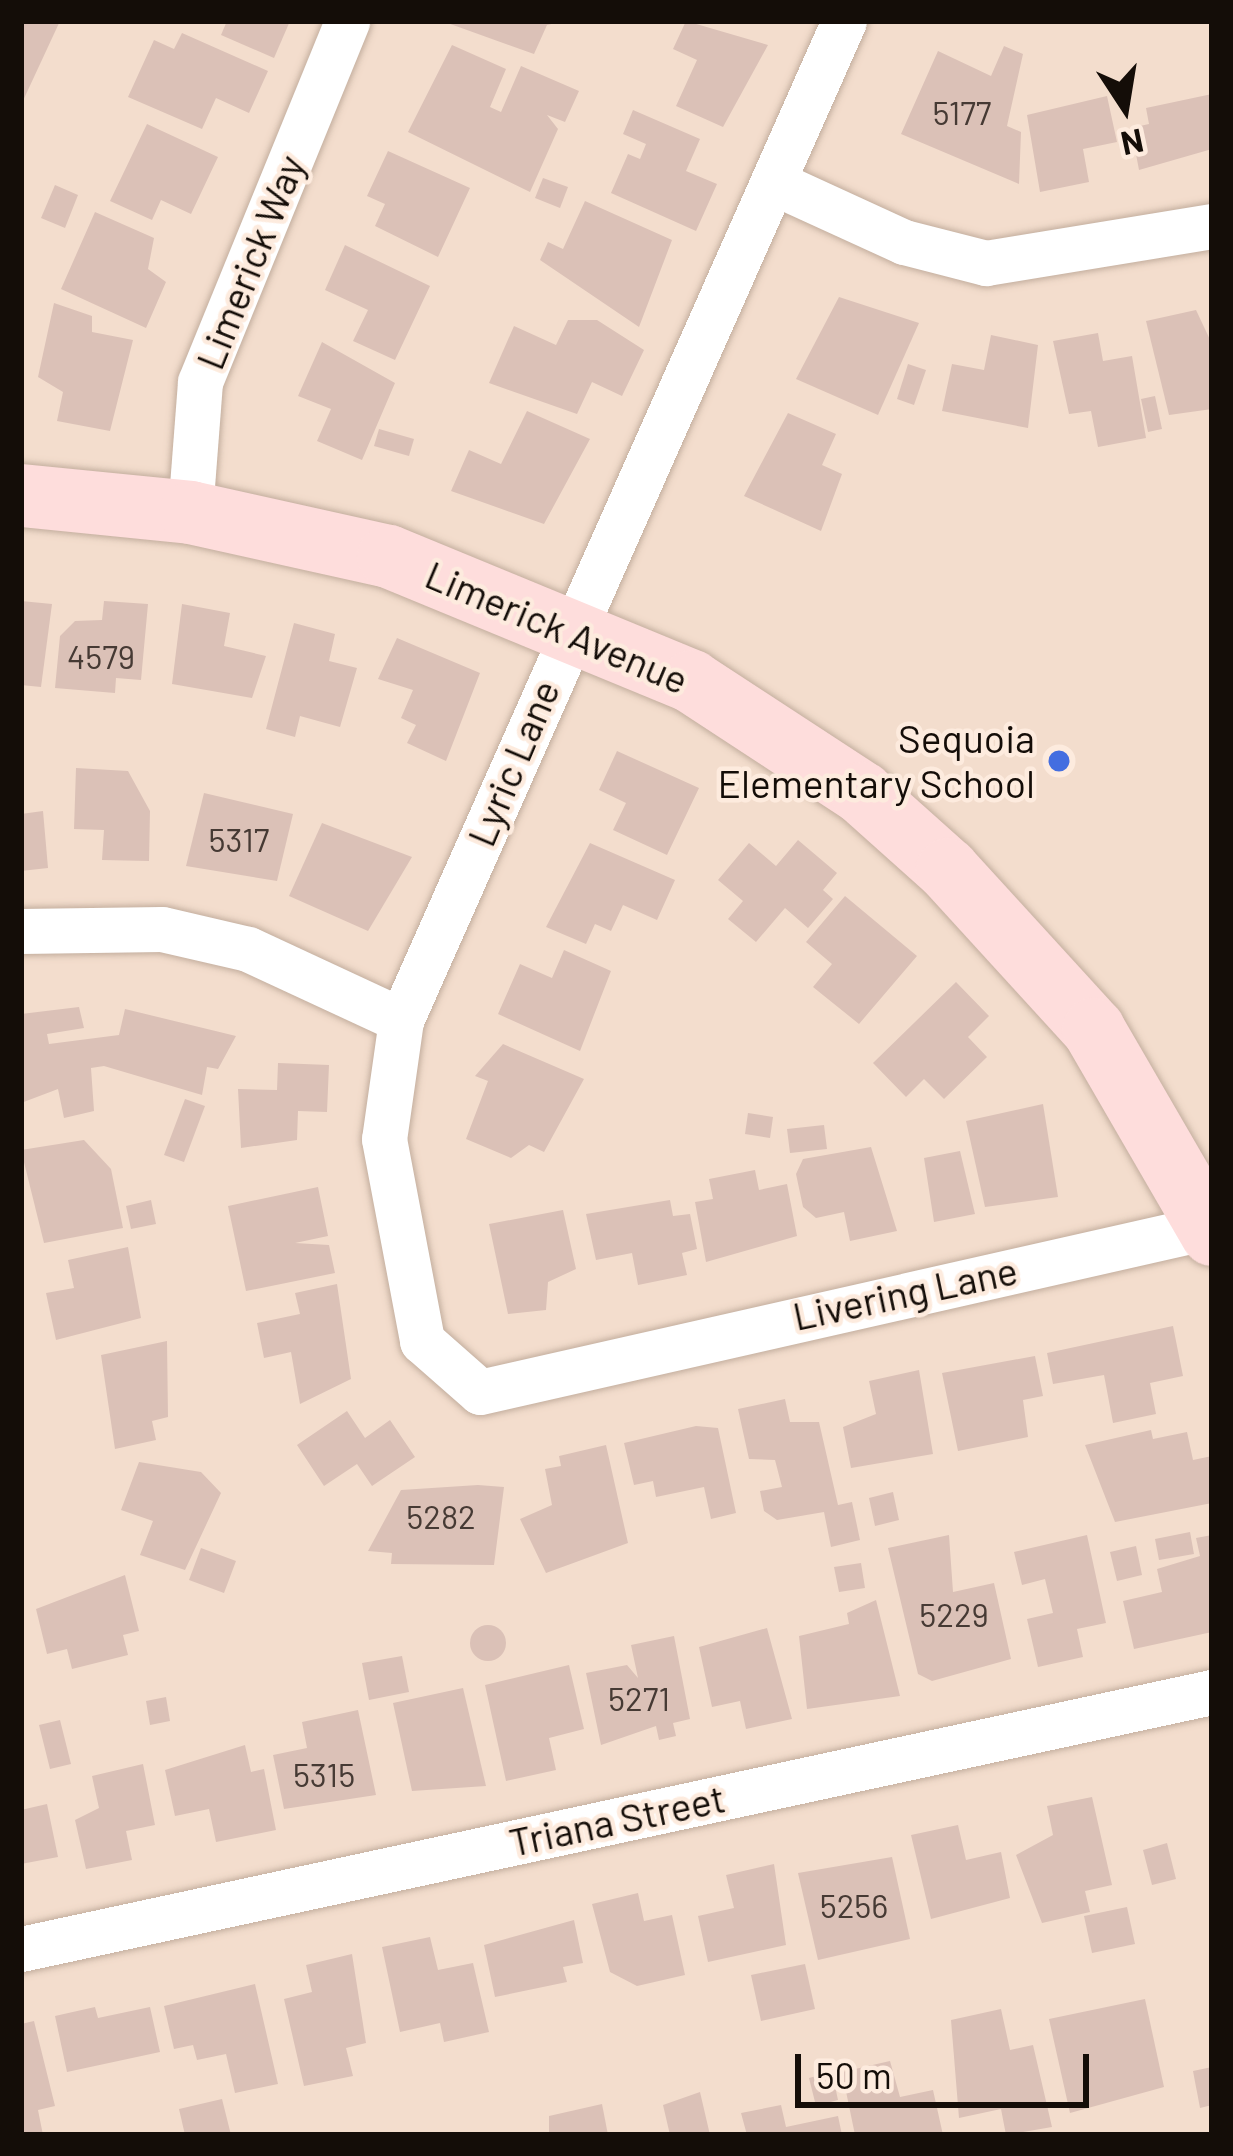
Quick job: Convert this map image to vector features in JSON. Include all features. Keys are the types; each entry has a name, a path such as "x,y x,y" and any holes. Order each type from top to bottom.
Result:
{"main road":[{"name":"Limerick Avenue","path":"21,495 190,512 388,556 572,627 692,681 862,793 947,869 1093,1029 1210,1231"}],"street":[{"name":"Limerick Way","path":"190,512 200,382 347,21"},
{"name":"Lyric Lane","path":"602,1359 480,1392 422,1341 383,1139 401,1020 844,21"},
{"path":"775,182 904,242 986,263 1212,226"},
{"path":"21,931 162,929 226,944 401,1020"},
{"name":"Livering Lane","path":"602,1359 1210,1231"},
{"name":"Triana Street","path":"21,1948 1212,1692"}],"building":[{"path":"21,21 60,21 21,105"},
{"path":"227,21 290,21 274,58 221,35"},
{"path":"442,21 565,21 547,25 534,54"},
{"path":"686,21 768,45 723,127 676,106 697,60 673,49"},
{"path":"182,33 268,71 249,113 216,98 202,129 128,97 154,40 174,49"},
{"path":"452,45 506,69 490,107 501,112 521,66 579,91 565,122 547,115 558,129 530,192 408,132"},
{"path":"1004,46 1023,54 1007,126 1021,132 1019,184 901,134 938,51 991,76"},
{"path":"1212,94 1212,149 1139,170 1131,128 1149,124 1146,108"},
{"path":"1107,96 1117,142 1083,149 1089,182 1040,192 1027,115"},
{"path":"633,110 700,139 686,171 717,184 696,231 611,193 628,154 640,159 646,144 623,134"},
{"path":"147,124 218,157 191,214 161,200 152,220 110,201"},
{"path":"388,151 470,188 438,257 375,226 385,204 367,196"},
{"path":"543,178 568,187 560,208 535,198"},
{"path":"55,185 78,195 65,228 41,218"},
{"path":"585,201 672,240 639,327 540,260 548,242 563,249"},
{"path":"95,212 154,238 148,269 166,282 146,328 61,289"},
{"path":"345,245 430,286 395,360 353,341 368,310 325,290"},
{"path":"839,297 919,323 878,415 796,379"},
{"path":"54,303 92,316 92,332 133,340 110,431 57,421 63,392 38,377"},
{"path":"1196,310 1212,344 1212,409 1169,415 1146,321"},
{"path":"568,320 597,320 644,350 622,396 592,382 577,414 489,383 514,326 556,345"},
{"path":"1098,333 1103,361 1132,356 1146,438 1098,447 1091,411 1069,414 1053,341"},
{"path":"991,335 1038,345 1028,428 942,411 952,364 984,370"},
{"path":"322,342 395,383 362,460 317,441 331,409 298,396"},
{"path":"908,364 926,370 914,405 897,399"},
{"path":"1155,396 1162,429 1148,432 1141,399"},
{"path":"527,411 590,439 544,524 451,491 469,450 501,464"},
{"path":"788,413 836,434 822,465 842,474 821,531 744,496"},
{"path":"379,429 414,439 409,456 374,446"},
{"path":"21,601 52,604 41,687 21,685"},
{"path":"104,601 148,604 141,680 116,678 115,693 55,688 60,636 75,621 102,620"},
{"path":"182,604 230,613 224,646 266,656 252,698 172,684"},
{"path":"294,623 335,634 329,661 357,668 340,727 300,716 295,737 266,729"},
{"path":"397,638 480,673 446,761 407,743 416,725 401,718 413,690 378,679"},
{"path":"617,751 699,788 667,855 613,830 626,803 599,790"},
{"path":"76,768 128,771 150,811 149,861 102,860 104,830 74,829"},
{"path":"204,793 293,814 277,881 186,866"},
{"path":"43,811 48,868 21,871 21,814"},
{"path":"322,823 412,857 368,931 289,896"},
{"path":"798,840 837,873 823,890 833,899 808,928 785,908 756,942 728,919 743,901 718,880 749,843 776,866"},
{"path":"590,843 675,880 657,920 623,905 611,931 595,924 586,944 546,927"},
{"path":"845,896 917,956 859,1024 813,987 832,964 806,942"},
{"path":"564,950 611,971 580,1051 498,1014 520,964 552,978"},
{"path":"956,982 989,1016 968,1037 987,1057 944,1099 924,1079 906,1097 873,1063"},
{"path":"79,1007 84,1028 47,1034 49,1044 119,1035 125,1009 236,1036 218,1069 207,1067 202,1095 104,1066 91,1068 94,1111 64,1118 58,1089 21,1103 21,1014"},
{"path":"503,1044 584,1079 544,1152 529,1145 511,1158 466,1139 488,1081 475,1076"},
{"path":"278,1063 329,1065 327,1112 298,1111 297,1140 241,1148 238,1089 277,1090"},
{"path":"185,1099 205,1106 184,1162 164,1155"},
{"path":"1043,1104 1058,1197 985,1207 966,1121"},
{"path":"748,1113 773,1117 770,1138 745,1134"},
{"path":"824,1125 827,1149 790,1153 787,1129"},
{"path":"84,1140 111,1169 123,1228 44,1243 21,1150"},
{"path":"871,1147 897,1231 850,1241 844,1212 816,1218 803,1207 796,1174 803,1159"},
{"path":"960,1151 975,1214 934,1222 924,1158"},
{"path":"755,1170 759,1190 787,1184 797,1236 706,1262 695,1202 713,1199 709,1179"},
{"path":"318,1187 328,1236 295,1243 329,1245 335,1273 246,1291 228,1206"},
{"path":"151,1200 156,1224 131,1229 126,1206"},
{"path":"670,1200 673,1216 690,1214 697,1249 682,1253 687,1275 638,1285 632,1253 596,1260 586,1214"},
{"path":"563,1210 576,1269 548,1282 546,1310 508,1314 489,1224"},
{"path":"128,1247 141,1318 56,1340 46,1293 74,1288 68,1260"},
{"path":"337,1284 351,1379 300,1404 291,1352 264,1358 257,1323 300,1314 295,1293"},
{"path":"1173,1326 1183,1376 1150,1383 1156,1414 1113,1423 1104,1375 1053,1384 1047,1353"},
{"path":"167,1341 168,1417 152,1421 156,1440 115,1449 101,1355"},
{"path":"1035,1356 1043,1396 1023,1400 1028,1437 958,1451 942,1373"},
{"path":"919,1370 933,1454 851,1468 843,1427 876,1414 869,1381"},
{"path":"785,1399 790,1422 819,1422 838,1505 852,1502 860,1540 831,1547 824,1512 777,1520 764,1511 760,1491 782,1487 775,1460 749,1459 738,1409"},
{"path":"347,1411 365,1438 390,1420 415,1457 372,1486 357,1464 324,1486 297,1445"},
{"path":"696,1426 718,1428 736,1513 711,1519 704,1487 656,1497 653,1481 634,1485 624,1443"},
{"path":"1151,1430 1153,1439 1187,1432 1193,1460 1212,1456 1212,1503 1115,1522 1085,1445"},
{"path":"606,1445 628,1543 546,1573 520,1519 552,1505 545,1469 561,1466 559,1456"},
{"path":"139,1462 201,1472 221,1493 185,1570 140,1555 153,1521 121,1510"},
{"path":"504,1487 494,1565 391,1564 392,1553 368,1551 401,1490"},
{"path":"893,1492 899,1520 875,1526 869,1498"},
{"path":"1190,1532 1194,1554 1159,1560 1155,1539"},
{"path":"949,1535 953,1592 994,1583 1011,1659 932,1681 918,1674 888,1548"},
{"path":"1087,1535 1106,1623 1077,1629 1083,1657 1038,1667 1027,1619 1053,1613 1045,1579 1022,1585 1014,1552"},
{"path":"1212,1535 1212,1632 1134,1649 1123,1601 1162,1592 1157,1569 1200,1556 1196,1538"},
{"path":"1136,1546 1142,1575 1117,1581 1110,1552"},
{"path":"201,1548 236,1561 224,1593 189,1580"},
{"path":"861,1563 865,1588 839,1592 834,1567"},
{"path":"125,1575 139,1631 123,1635 128,1655 72,1669 67,1649 47,1654 36,1609"},
{"path":"876,1600 900,1696 807,1709 799,1636 849,1624 847,1613"},
{"path":"488,1625 500,1631 506,1643 500,1655 488,1661 476,1655 470,1643 476,1631"},
{"path":"767,1628 792,1719 746,1729 740,1701 712,1707 699,1647"},
{"path":"674,1636 690,1719 673,1723 676,1736 659,1740 656,1726 601,1745 586,1673 627,1665 638,1678 631,1645"},
{"path":"402,1656 409,1692 369,1700 362,1663"},
{"path":"569,1665 584,1729 549,1738 556,1770 506,1781 485,1685"},
{"path":"463,1688 486,1786 412,1791 393,1703"},
{"path":"166,1697 170,1721 150,1725 146,1701"},
{"path":"358,1710 376,1795 284,1809 273,1755 307,1748 302,1722"},
{"path":"60,1720 71,1764 50,1769 39,1725"},
{"path":"245,1745 251,1772 264,1769 276,1830 216,1842 209,1809 175,1816 165,1770"},
{"path":"143,1764 155,1825 126,1831 132,1860 86,1869 75,1820 99,1808 92,1776"},
{"path":"1092,1797 1112,1885 1085,1891 1090,1912 1042,1923 1016,1855 1053,1835 1047,1806"},
{"path":"47,1804 58,1857 21,1864 21,1810"},
{"path":"958,1825 966,1860 1001,1852 1010,1898 931,1919 911,1835"},
{"path":"1167,1843 1176,1879 1152,1885 1143,1850"},
{"path":"892,1857 910,1939 818,1960 798,1873"},
{"path":"774,1864 786,1945 708,1962 698,1916 734,1908 726,1875"},
{"path":"638,1893 644,1921 672,1915 685,1975 637,1986 610,1972 592,1904"},
{"path":"1127,1907 1135,1944 1092,1953 1084,1916"},
{"path":"574,1920 583,1963 563,1967 567,1982 495,1997 484,1945"},
{"path":"430,1937 438,1970 473,1963 489,2032 444,2042 440,2023 400,2032 382,1947"},
{"path":"352,1954 366,2043 346,2048 353,2076 304,2086 284,1999 312,1992 306,1965"},
{"path":"805,1964 815,2009 761,2021 751,1975"},
{"path":"255,1984 278,2084 235,2093 226,2054 197,2060 193,2045 174,2049 164,2006"},
{"path":"1145,1999 1164,2087 1070,2113 1049,2019"},
{"path":"95,2007 98,2018 150,2007 160,2052 67,2072 55,2016"},
{"path":"1001,2009 1010,2050 1033,2045 1052,2127 1006,2135 1001,2109 959,2118 951,2020"},
{"path":"34,2021 55,2106 38,2110 43,2135 21,2135 21,2024"},
{"path":"890,2061 900,2097 933,2090 943,2135 855,2135 842,2072"},
{"path":"1212,2067 1212,2105 1200,2108 1193,2071"},
{"path":"832,2072 838,2100 816,2106 809,2078"},
{"path":"700,2092 710,2135 670,2135 663,2105"},
{"path":"222,2099 231,2135 185,2135 179,2109"},
{"path":"602,2104 608,2135 549,2135 549,2116"},
{"path":"781,2105 786,2127 838,2116 842,2135 747,2135 741,2113"}],"place":[{"name":"Sequoia Elementary School","path":"1059,761"}]}
